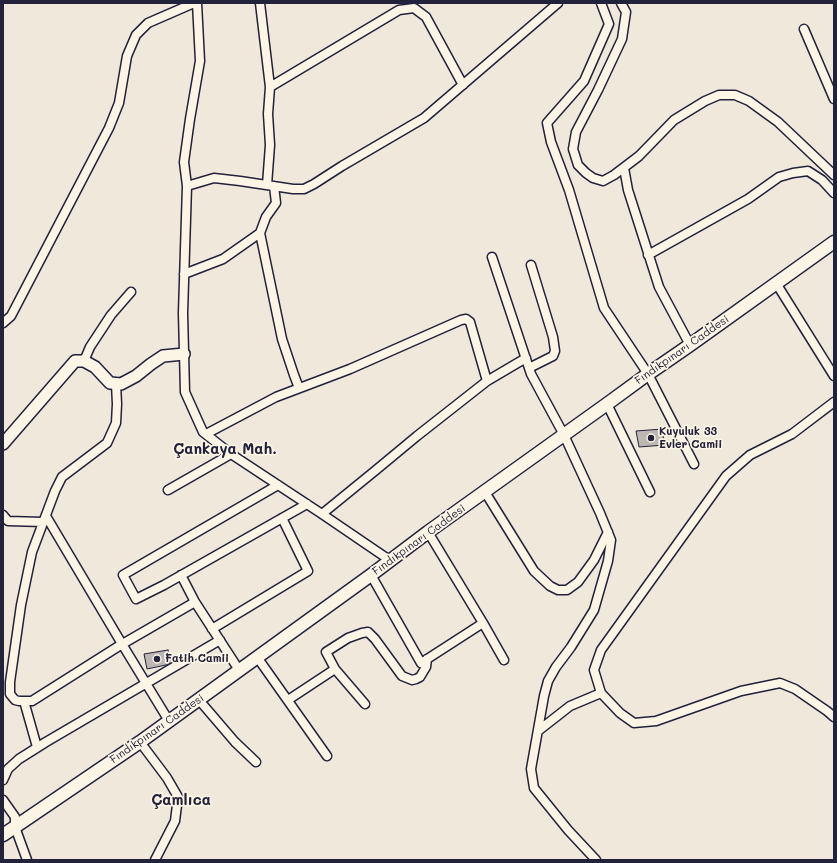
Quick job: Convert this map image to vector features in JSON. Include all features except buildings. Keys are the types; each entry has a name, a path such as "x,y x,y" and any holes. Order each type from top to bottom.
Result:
{"main road":[{"name":"Fındıkpınarı Caddesi","path":"3,835 170,721 391,561 428,532 834,242"}],"street":[{"path":"3,323 10,316 109,128 119,103 127,56 136,35 148,23 194,3"},
{"path":"197,3 200,61 184,162 187,186 183,313 185,392 195,416 206,434 231,454 391,561"},
{"path":"260,3 270,88 268,114 270,186 276,203 266,217 260,233 282,339 299,388"},
{"path":"187,186 214,178 293,190 304,189 424,118 558,3"},
{"path":"601,3 609,24 584,80 547,123 551,142 569,190 604,308 648,374 694,464"},
{"path":"621,3 626,12 622,39 576,132 573,149 578,165 593,178 603,180 614,175 638,156 674,120 705,101 719,95 735,95 749,101 778,122 834,175"},
{"path":"270,88 399,10 414,8 426,17 463,85"},
{"path":"804,29 834,99"},
{"path":"624,168 628,190 659,287 690,344"},
{"path":"648,255 748,199 780,177 793,173 808,172 822,180 834,193"},
{"path":"184,274 223,259 260,233"},
{"path":"492,256 531,374 564,435 611,540 608,561 594,610 548,681 531,769 534,788 568,830 596,860"},
{"path":"529,368 553,356 554,351 554,337 531,265"},
{"path":"776,283 834,376"},
{"path":"84,361 90,347 111,315 131,292"},
{"path":"206,434 276,397 350,369 461,320 470,322 487,381"},
{"path":"3,444 74,361 84,361 94,367 110,382 121,384 136,376 163,356 184,354"},
{"path":"322,514 487,381 526,358"},
{"path":"116,384 116,423 107,443 62,477 32,552 21,605 10,682 10,694 19,702 32,701 122,644 195,602"},
{"path":"834,402 792,434 750,455 726,476 601,650 594,670 601,693 620,713 634,723 656,721 741,692 780,683 794,689 834,717"},
{"path":"608,404 650,492"},
{"path":"168,490 231,454"},
{"path":"278,485 123,575 136,599 306,504"},
{"path":"485,492 534,572 550,586 558,590 567,590 578,582 594,560 608,532"},
{"path":"3,515 8,521 45,519"},
{"path":"212,629 308,571 282,518"},
{"path":"45,519 170,721"},
{"path":"428,532 504,660"},
{"path":"181,575 195,602 239,670"},
{"path":"371,575 421,663 483,623"},
{"path":"365,704 335,669 326,652 348,638 362,632 368,632 375,639 402,676 412,680 420,677 426,667 427,659"},
{"path":"3,780 8,769 19,759 37,747 220,640"},
{"path":"257,657 327,756"},
{"path":"288,700 335,669"},
{"path":"538,731 570,706 601,693"},
{"path":"199,700 235,742 256,762"},
{"path":"24,701 37,747"},
{"path":"140,742 178,797 175,821 155,860"},
{"path":"3,800 15,817 15,827 27,860"}],"place":[{"name":"Kuyuluk 33 Evler Camii","path":"651,438"},
{"name":"Fatih Camii","path":"157,659"}],"district":[{"name":"Çankaya Mah.","path":"225,449"},
{"name":"Çamlıca","path":"181,800"}]}
